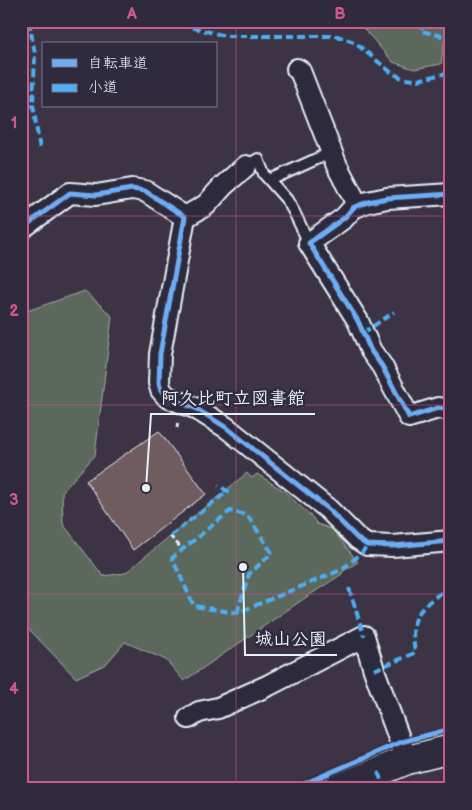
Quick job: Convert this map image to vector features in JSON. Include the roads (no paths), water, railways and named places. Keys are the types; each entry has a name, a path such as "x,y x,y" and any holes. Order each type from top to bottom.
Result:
{"main road":[{"path":"337,789 407,760 451,749"}],"street":[{"path":"297,69 300,71 332,152 358,206"},
{"path":"246,166 223,186 206,205 185,217 160,354 159,383 161,390 167,397 195,408 228,428 328,508 358,539 368,546 393,546 451,541"},
{"path":"21,228 70,193 96,195 132,189 145,191 185,217"},
{"path":"451,194 387,198 368,202 354,207 344,218 309,243 358,321 372,351 409,417 438,408 451,410"},
{"path":"189,718 199,712 218,708 269,685 364,636 374,670 407,760"}],"lane":[{"path":"270,180 332,152"},
{"path":"246,166 258,159 264,174 287,200 309,243"}],"place":[{"name":"阿久比町立図書館","path":"146,488"},
{"name":"城山公園","path":"243,567"}]}
